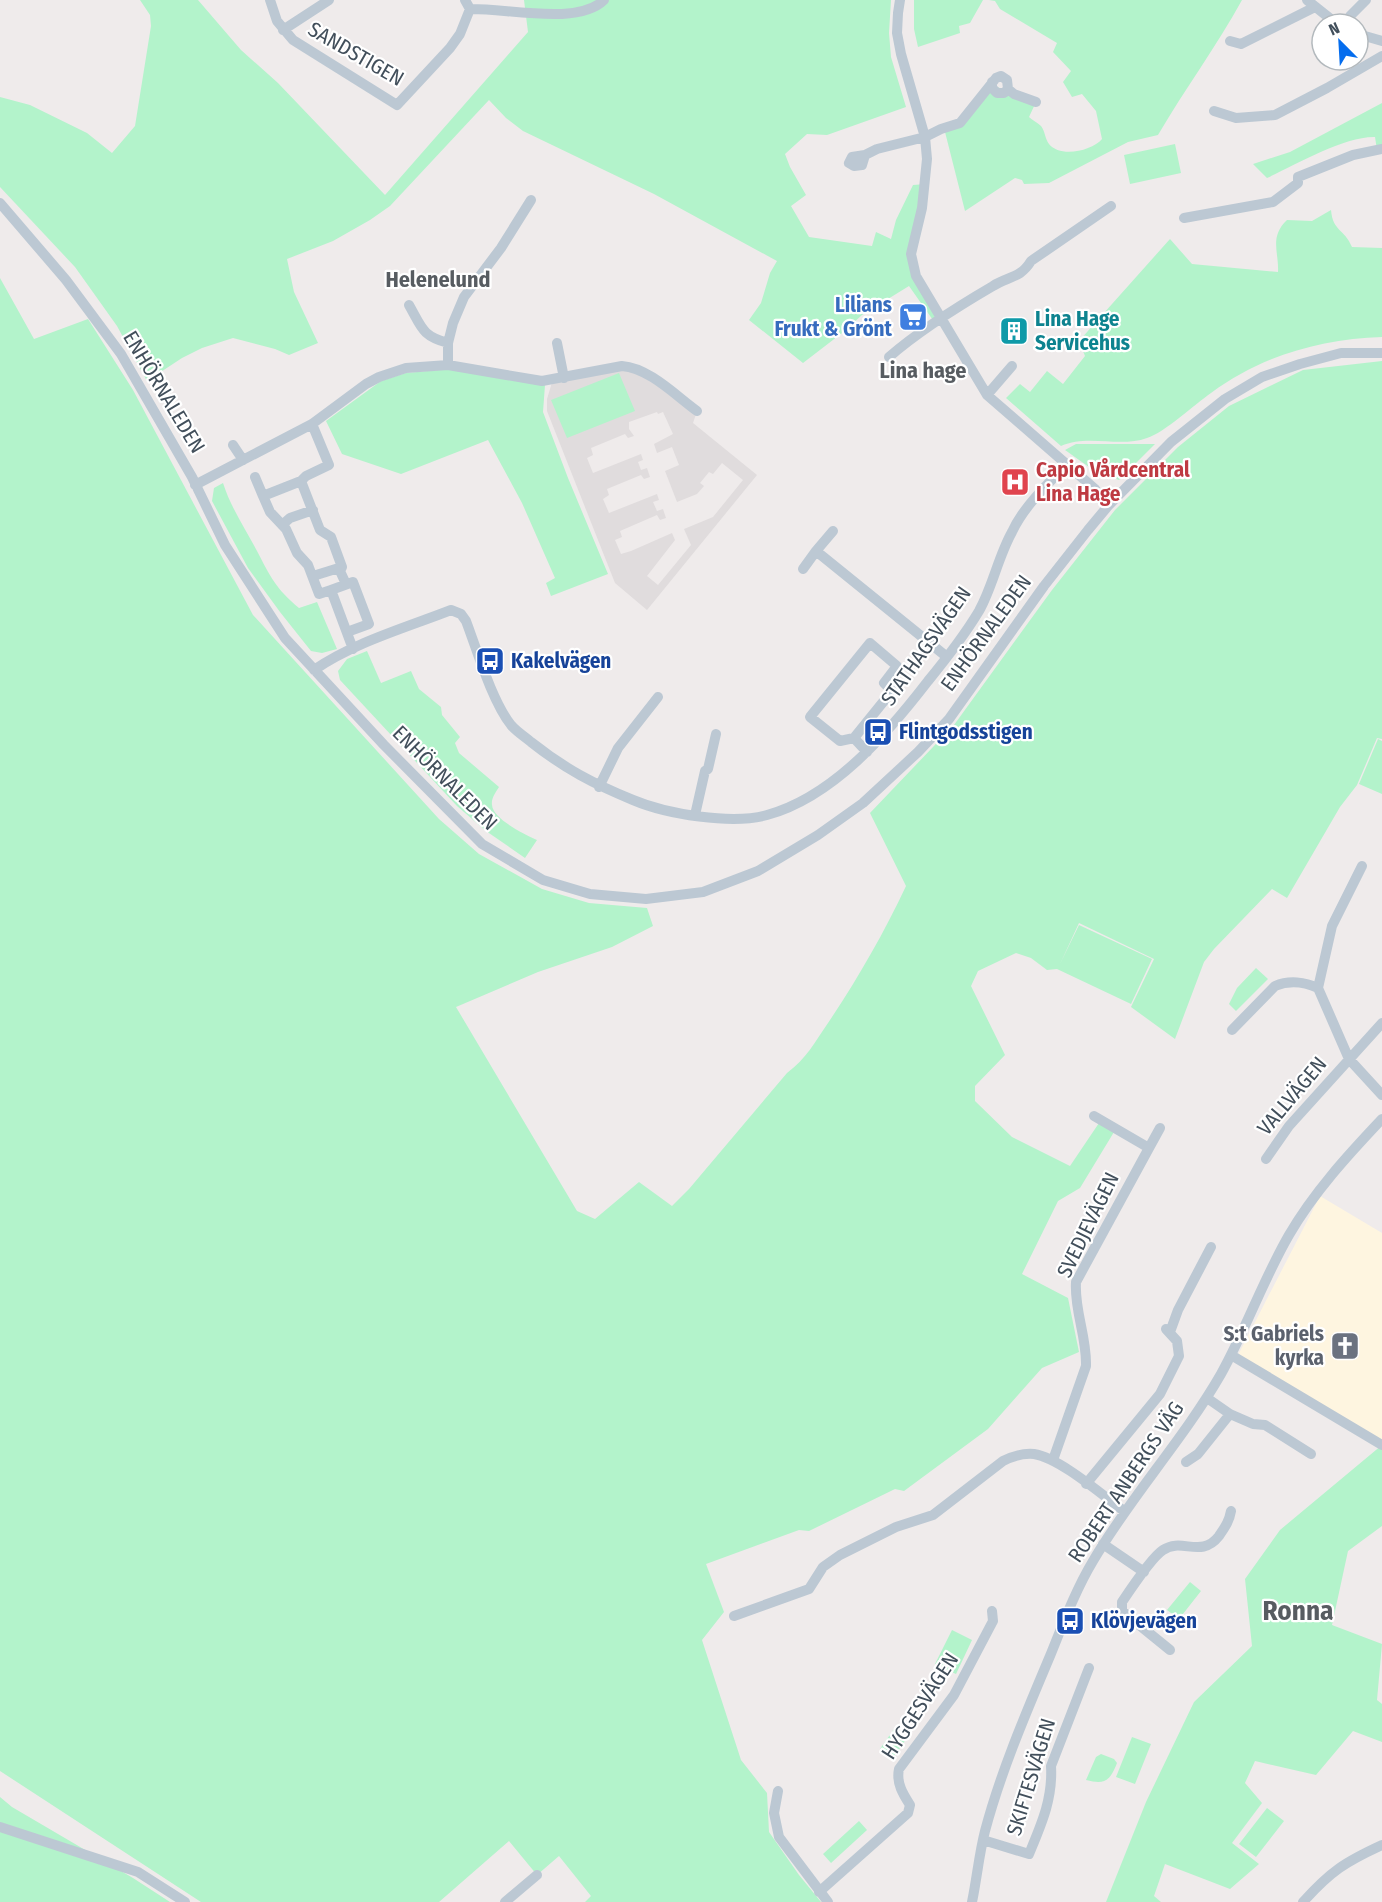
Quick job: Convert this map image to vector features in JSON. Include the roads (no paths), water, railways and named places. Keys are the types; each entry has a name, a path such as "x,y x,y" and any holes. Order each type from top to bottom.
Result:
{"street":[{"name":"SANDSTIGEN","path":"270,0 277,21 283,30 304,47 397,105 450,48 467,20 468,5"},
{"path":"283,30 329,0"},
{"path":"468,5 563,15 585,11 599,5 604,0"},
{"path":"900,0 897,13 897,33 925,137 927,159 926,184 912,260 916,276 987,395 1095,489 1108,506"},
{"path":"1354,12 1366,0"},
{"path":"1230,41 1241,44 1311,4"},
{"path":"1214,111 1236,118 1275,115 1382,56"},
{"path":"865,155 876,149 925,137 940,129 960,123 992,82 992,88 997,93 1004,93 1008,89 1014,94 1036,102"},
{"path":"1185,218 1273,201 1298,183 1298,177 1353,155 1382,150"},
{"path":"448,365 448,343 453,323 464,297 501,248 531,200"},
{"name":"ENHÖRNALEDEN","path":"0,203 66,280 121,354 195,485 225,545 285,638 482,844 543,880 590,894 646,899 703,892 758,871 818,836 863,803 918,752 949,719 1044,586 1108,506 1172,442 1225,399 1262,377 1300,364 1341,354 1382,353"},
{"path":"889,357 913,337 996,284 1013,278 1027,268 1031,261 1111,206"},
{"path":"409,305 425,333 448,343"},
{"path":"557,343 564,378"},
{"path":"195,485 312,424 366,384 379,377 406,369 448,365 542,381 622,366 632,367 645,372 697,411"},
{"path":"987,395 1012,366"},
{"path":"263,496 302,481 306,476 329,465 312,424"},
{"path":"233,445 243,460"},
{"name":"STATHAGSVÄGEN","path":"353,649 451,610 461,614 502,710 512,726 557,762 600,786 646,806 695,815 741,819 766,816 802,800 829,783 867,752 894,724 947,657 978,612 993,584 1011,532 1019,519 1066,465"},
{"path":"255,477 270,512 282,525 297,554 308,565 319,594 353,582 369,624 347,632"},
{"path":"302,481 320,530 331,537 346,584"},
{"path":"282,525 290,518 313,510"},
{"path":"803,568 832,531"},
{"path":"816,551 947,657"},
{"path":"313,576 342,567"},
{"path":"314,670 353,649 331,590"},
{"path":"870,643 897,666 884,683 892,692 854,738 840,741 810,717 870,643"},
{"path":"600,786 618,748 658,697"},
{"path":"695,815 716,734"},
{"path":"854,738 867,752"},
{"path":"1362,866 1332,926 1318,988 1348,1059 1382,1095"},
{"path":"1232,1030 1275,986 1292,982 1318,988"},
{"name":"VALLVÄGEN","path":"1266,1159 1289,1126 1382,1023"},
{"path":"1094,1116 1149,1148"},
{"name":"ROBERT ANBERGS VÄG","path":"972,1902 983,1840 1025,1715 1073,1601 1103,1544 1207,1398 1231,1355 1270,1270 1298,1220 1322,1185 1382,1119"},
{"name":"SVEDJEVÄGEN","path":"1053,1460 1086,1366 1086,1351 1075,1298 1076,1282 1160,1128"},
{"path":"1086,1484 1160,1394 1179,1356 1177,1341 1168,1330 1211,1247"},
{"path":"1231,1355 1382,1445"},
{"path":"1207,1398 1230,1414 1253,1424 1265,1425 1311,1454"},
{"path":"1186,1462 1198,1454 1230,1414"},
{"path":"734,1616 809,1589 823,1567 840,1555 896,1527 933,1515 1003,1461 1023,1454 1033,1454 1053,1460 1125,1511"},
{"path":"1170,1650 1122,1611 1122,1602 1163,1550 1179,1546 1201,1548 1213,1544 1229,1523 1231,1511"},
{"path":"1103,1544 1144,1572"},
{"name":"HYGGESVÄGEN","path":"819,1892 908,1813 910,1805 903,1795 898,1779 899,1769 954,1695 993,1621 992,1611"},
{"name":"SKIFTESVÄGEN","path":"983,1840 1029,1854 1047,1810 1052,1782 1051,1766 1089,1668"},
{"path":"778,1791 774,1813 779,1837 828,1902"},
{"path":"0,1827 138,1872 184,1902"},
{"path":"1303,1902 1333,1871 1353,1858 1382,1845"},
{"path":"505,1902 537,1875"}],"place":[{"name":"Lilians Frukt & Grönt","path":"913,317"},
{"name":"Lina Hage Servicehus","path":"1014,331"},
{"name":"Capio Vårdcentral Lina Hage","path":"1015,482"},
{"name":"Kakelvägen","path":"490,661"},
{"name":"Flintgodsstigen","path":"878,732"},
{"name":"S:t Gabriels kyrka","path":"1345,1346"},
{"name":"Klövjevägen","path":"1070,1621"}],"district":[{"name":"Helenelund","path":"438,279"},
{"name":"Lina hage","path":"923,370"},
{"name":"Ronna","path":"1298,1611"}]}
